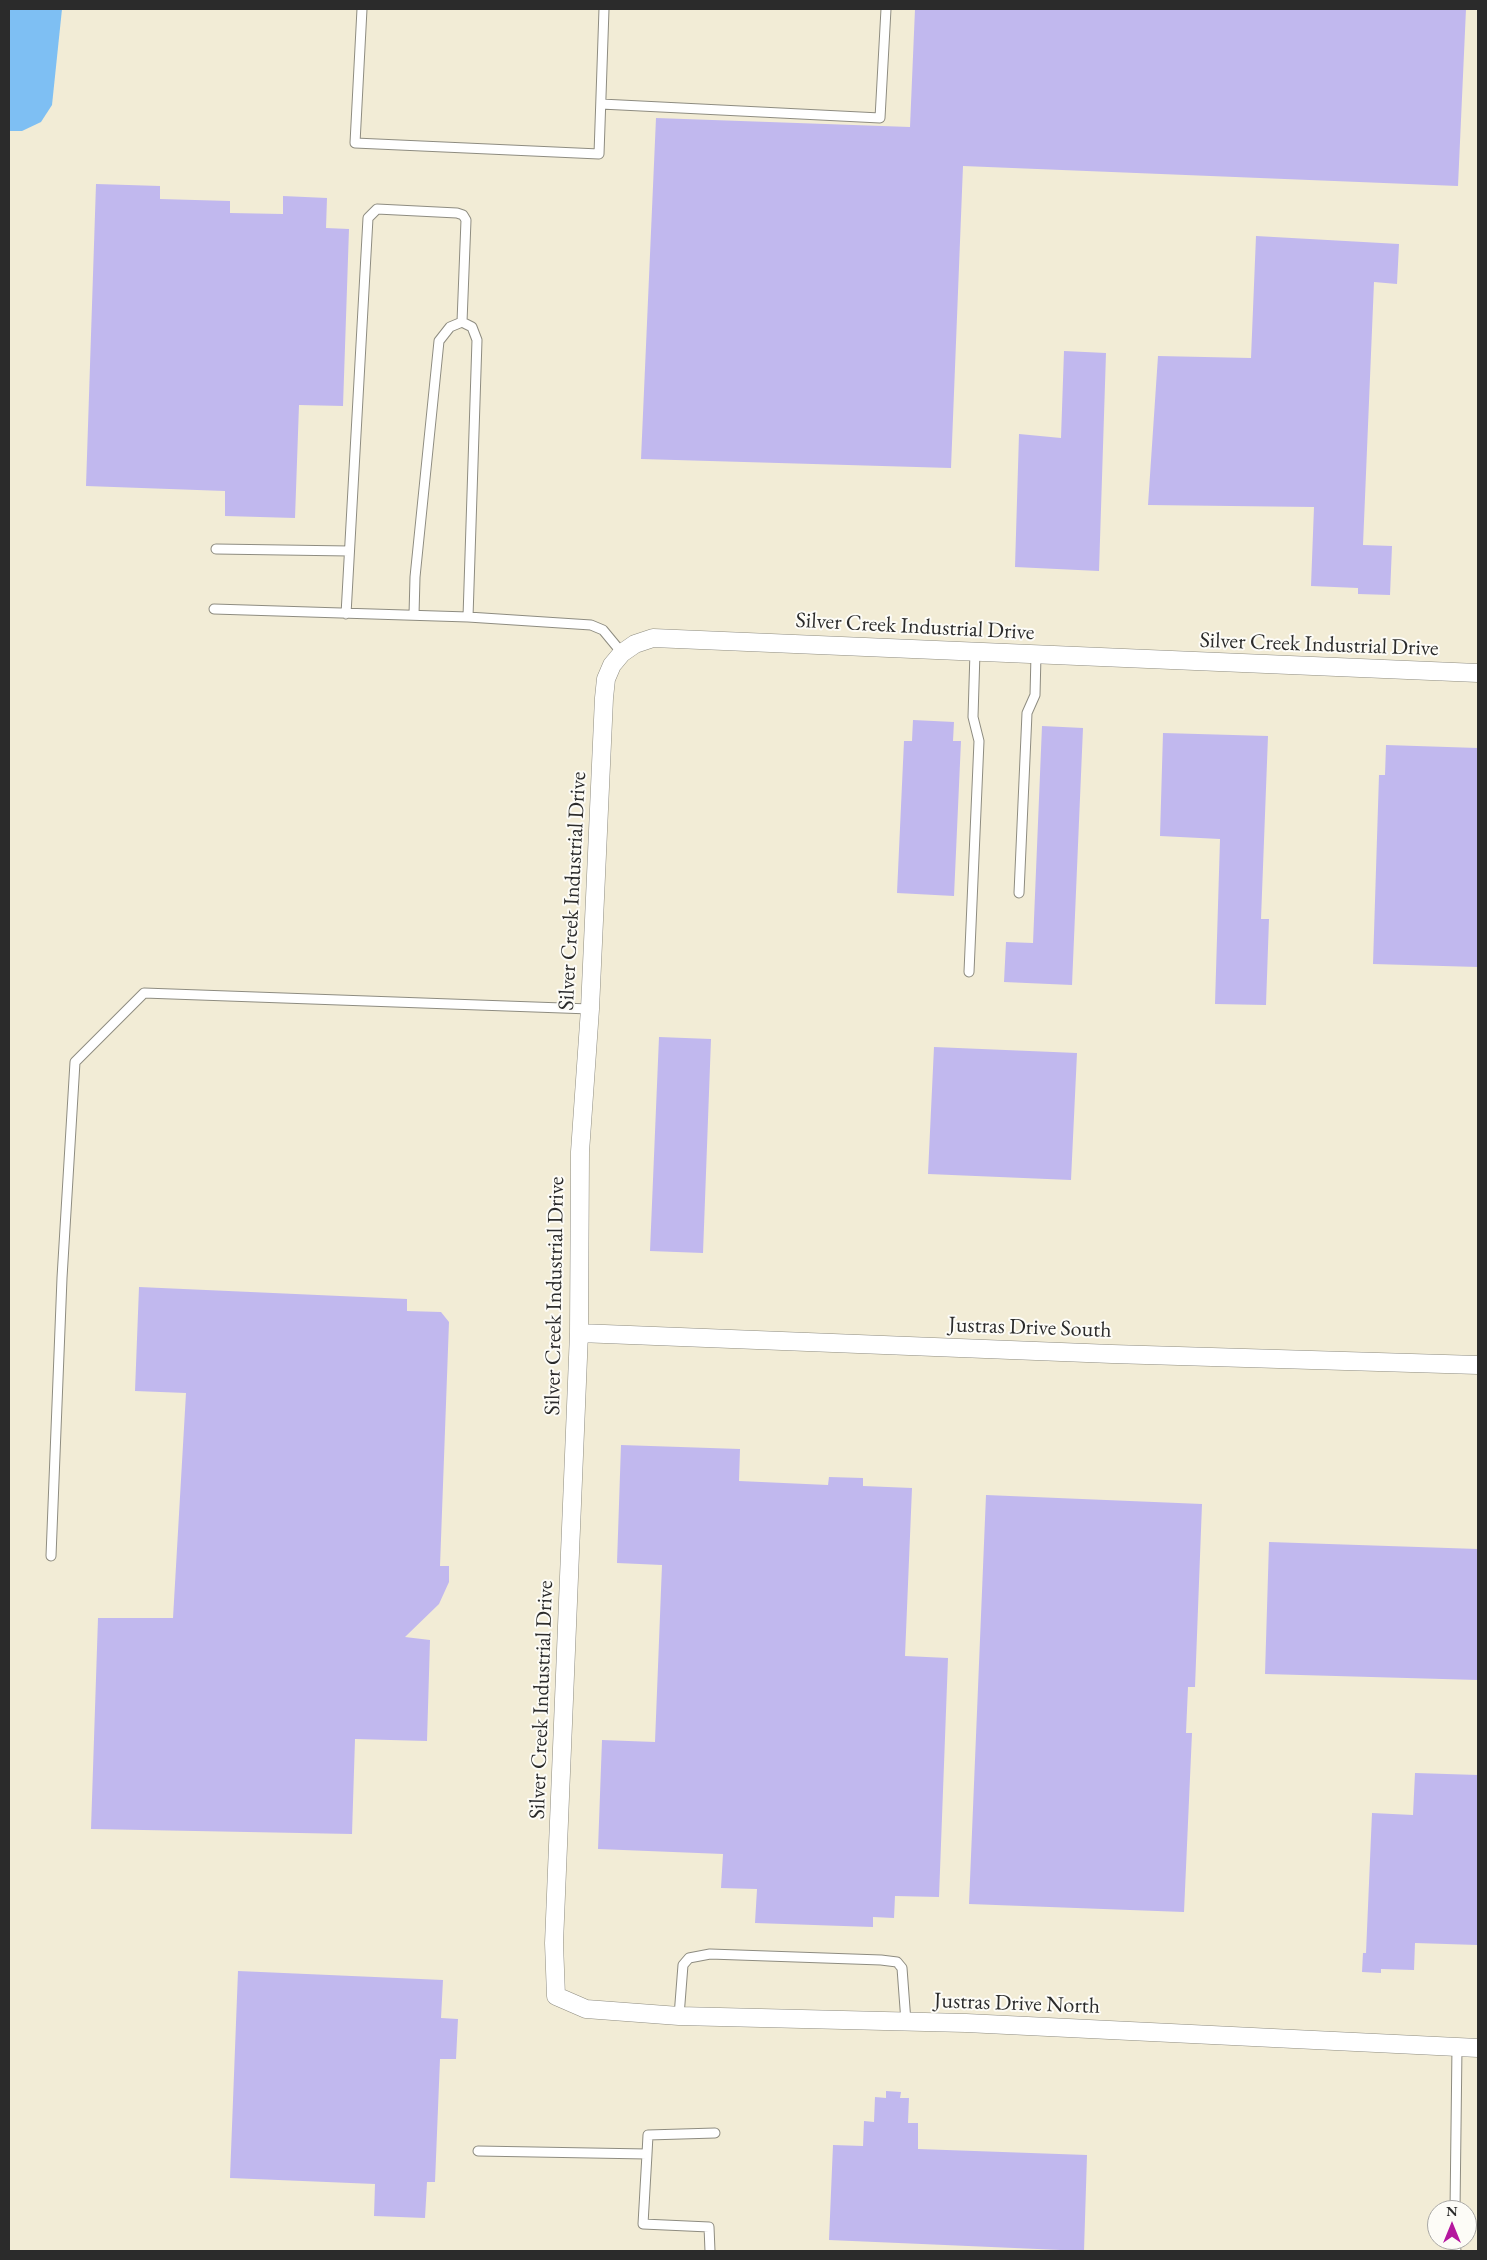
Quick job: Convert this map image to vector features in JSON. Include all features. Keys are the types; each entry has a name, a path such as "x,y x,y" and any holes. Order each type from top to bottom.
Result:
{"street":[{"name":"Silver Creek Industrial Drive","path":"556,1996 554,1943 579,1333 580,1152 590,1009 604,698 606,680 612,665 622,653 635,644 653,638 1478,673"},
{"name":"Justras Drive South","path":"579,1333 1112,1354 1478,1365"},
{"name":"Justras Drive North","path":"556,1996 586,2009 679,2016 906,2022 1478,2048"}],"lane":[{"path":"362,9 354,142 599,154 604,9"},
{"path":"601,104 880,118 886,9"},
{"path":"346,614 368,218 371,213 377,209 457,213 463,215 466,220 462,322"},
{"path":"414,615 415,577 439,341 450,327 462,322 472,327 477,340 468,617"},
{"path":"216,548 349,551"},
{"path":"214,609 468,617 591,625 603,630 622,653"},
{"path":"969,972 979,741 974,716 975,652"},
{"path":"1019,893 1027,714 1035,695 1036,655"},
{"path":"51,1556 62,1278 75,1062 144,993 590,1009"},
{"path":"679,2016 682,1966 689,1958 710,1954 897,1962 902,1968 906,2022"},
{"path":"1456,2047 1456,2200"},
{"path":"710,2251 709,2227 643,2224 648,2135 715,2133"},
{"path":"478,2151 647,2154"}],"water":[{"path":"9,9 62,9 52,105 41,122 22,131 9,131"}],"building":[{"path":"915,9 1466,9 1458,186 963,166 951,468 641,459 656,118 910,127"},
{"path":"96,184 160,186 160,199 230,201 230,213 283,214 283,196 327,198 326,228 349,229 343,406 299,405 295,518 225,516 225,491 86,486"},
{"path":"1256,236 1399,244 1397,284 1374,282 1363,545 1392,546 1390,595 1358,594 1358,588 1311,586 1314,507 1148,505 1158,356 1251,358"},
{"path":"1064,351 1106,353 1099,571 1015,567 1019,434 1061,438"},
{"path":"913,720 954,722 953,741 961,741 954,896 897,893 904,741 912,741"},
{"path":"1042,726 1083,728 1072,985 1004,982 1006,942 1033,943"},
{"path":"1163,733 1268,736 1261,919 1269,919 1266,1005 1215,1004 1220,839 1160,836"},
{"path":"1386,745 1478,748 1478,967 1373,964 1379,775 1385,775"},
{"path":"659,1037 711,1039 703,1253 650,1251"},
{"path":"934,1047 1077,1053 1071,1180 928,1174"},
{"path":"139,1287 407,1299 407,1311 441,1312 449,1322 440,1566 449,1566 449,1582 439,1604 405,1637 430,1640 427,1741 355,1739 352,1834 91,1829 98,1618 173,1618 186,1393 135,1391"},
{"path":"621,1445 740,1449 739,1481 828,1485 829,1477 863,1478 863,1486 912,1488 905,1656 948,1658 939,1897 895,1896 894,1918 873,1917 873,1927 755,1923 757,1889 721,1888 723,1854 598,1849 602,1740 655,1742 662,1565 617,1563"},
{"path":"986,1495 1202,1504 1195,1687 1188,1687 1186,1733 1192,1733 1184,1912 969,1904"},
{"path":"1269,1542 1478,1549 1478,1680 1265,1674"},
{"path":"1415,1773 1478,1775 1478,1945 1415,1943 1414,1970 1381,1969 1381,1973 1362,1972 1363,1953 1366,1953 1372,1813 1413,1815"},
{"path":"238,1971 443,1980 441,2018 458,2019 456,2059 440,2059 435,2182 427,2182 425,2218 374,2216 375,2184 230,2178"},
{"path":"886,2091 901,2092 900,2098 909,2098 908,2123 918,2123 918,2149 1087,2155 1084,2251 829,2240 833,2145 863,2146 864,2121 874,2122 875,2097 886,2098"}]}
